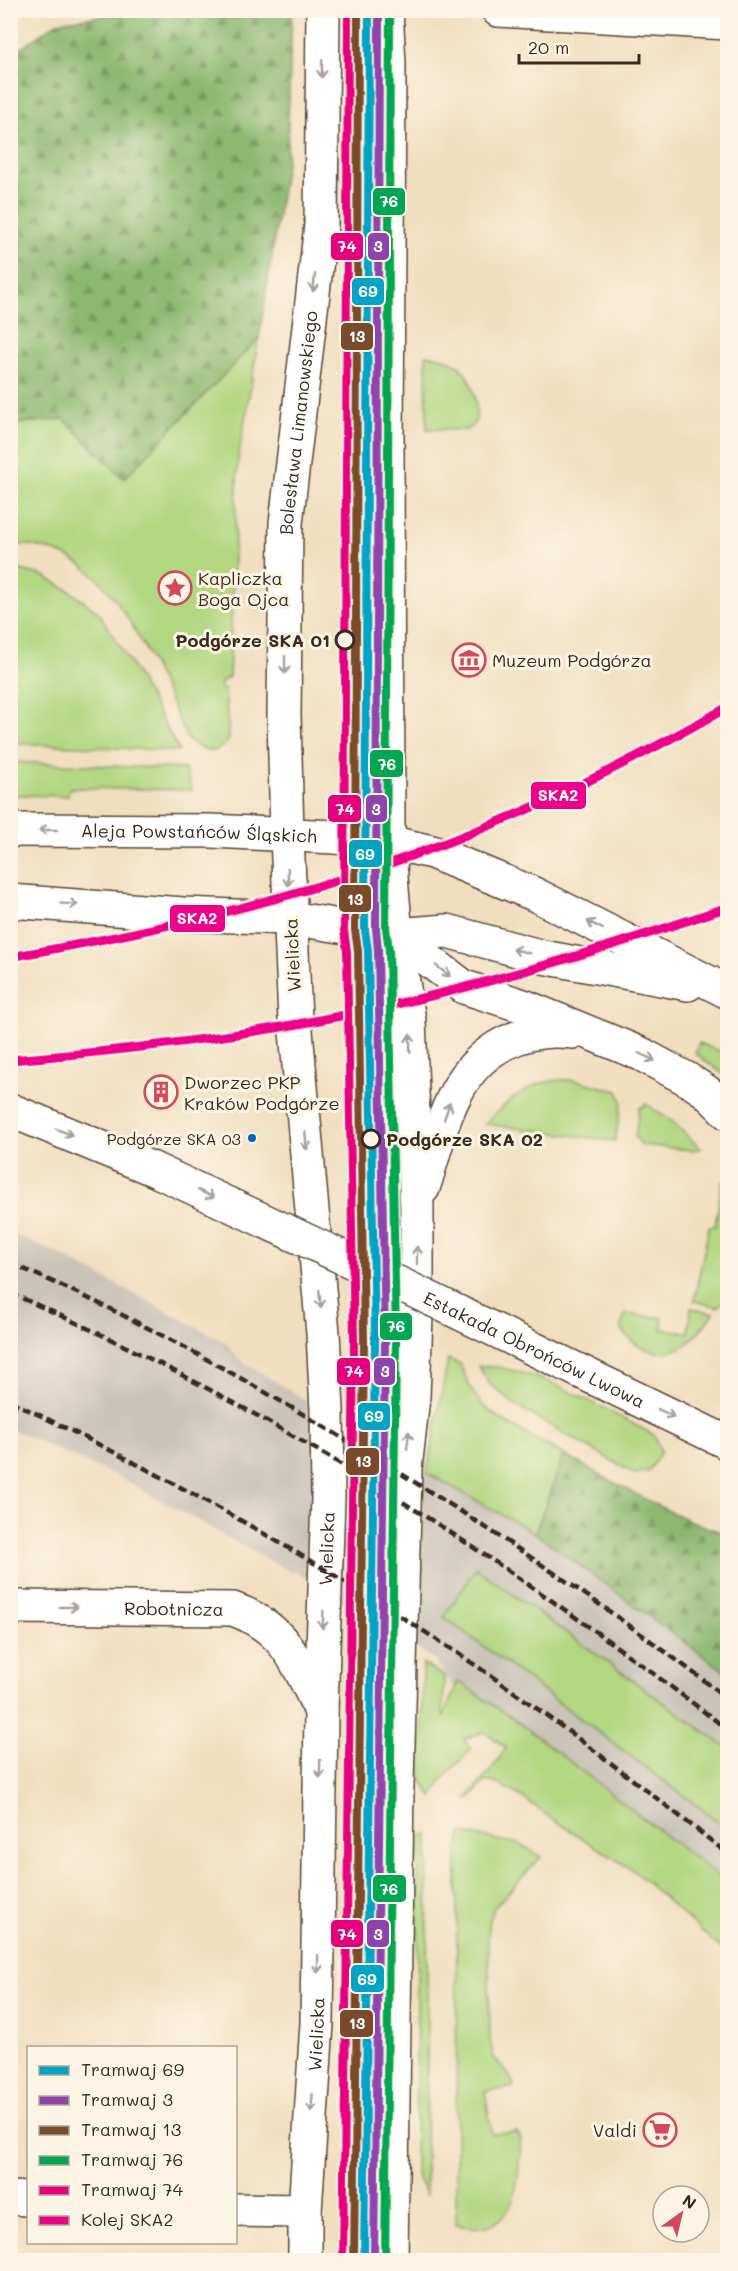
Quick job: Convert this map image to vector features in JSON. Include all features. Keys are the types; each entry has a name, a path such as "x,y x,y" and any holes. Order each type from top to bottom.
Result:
{"main road":[{"name":"Bolesława Limanowskiego","path":"286,836 284,735 286,523 321,225 323,10"},
{"path":"386,10 389,64 388,842 396,935 409,1021 417,1207 417,1289 413,1386 405,1481 397,1772 391,2260"},
{"path":"498,10 728,23"},
{"name":"Aleja Powstańców Śląskich","path":"10,830 211,831 388,842 432,852 534,894 725,991"},
{"name":"Wielicka","path":"286,836 295,1020 322,1322 327,1410 328,1498 321,1711 317,2024 305,2211 305,2260"},
{"path":"10,901 183,914 290,918 396,935 447,931 543,957 725,991"},
{"path":"396,935 464,987 526,1007 667,1066 706,1092 728,1113"},
{"path":"417,1207 447,1109 460,1082 475,1064 499,1046 527,1034 565,1031 593,1036"},
{"name":"Estakada Obrońców Lwowa","path":"10,1110 153,1169 728,1443"},
{"name":"Robotnicza","path":"10,1607 219,1608 246,1613 273,1630 284,1642 321,1711"},
{"path":"10,2198 27,2199"},
{"path":"237,2210 305,2211"}],"shaded area":[{"path":"11,1233 65,1257 227,1343 238,1359 448,1486 535,1533 727,1673 727,1919 710,1903 495,1742 436,1660 295,1570 292,1573 119,1477 11,1429"}],"green space":[{"path":"137,11 292,11 287,157 259,338 124,479 64,419 11,424 10,56 58,22"},
{"path":"259,338 238,459 229,677 222,681 220,688 225,690 229,739 225,745 214,751 200,748 188,740 145,649 119,604 104,586 88,570 71,558 41,547 11,544 11,424 64,419 124,479"},
{"path":"426,355 447,359 468,377 475,396 476,411 475,421 470,428 466,430 427,429"},
{"path":"11,568 42,575 70,591 99,613 132,666 179,751 11,743"},
{"path":"11,762 185,769 192,790 69,788 68,796 11,795"},
{"path":"699,1043 727,1054 727,1077 695,1053"},
{"path":"558,1080 575,1080 618,1091 622,1102 615,1141 485,1124 501,1108 527,1089"},
{"path":"646,1104 673,1122 701,1149 642,1145 635,1137 639,1109"},
{"path":"722,1181 728,1222 728,1296 718,1307 694,1301 709,1226 715,1226"},
{"path":"691,1308 714,1313 685,1345 667,1352 641,1347 626,1335 621,1327 625,1314 663,1318 662,1329 688,1333"},
{"path":"448,1359 460,1364 474,1393 487,1409 564,1455 535,1533 427,1473"},
{"path":"478,1366 499,1367 521,1372 568,1390 654,1435 661,1452 649,1471 635,1474 516,1406 489,1383"},
{"path":"564,1455 664,1509 727,1534 727,1673 535,1533"},
{"path":"476,1568 727,1748 727,1828 444,1617"},
{"path":"423,1664 444,1676 443,1718 458,1681 522,1725 727,1883 727,1954 634,1871 549,1817 522,1797 501,1785 486,1781 469,1799 466,1799 507,1747 484,1732 464,1739 471,1749 442,1780 432,1798 421,1779"},
{"path":"461,1833 520,1844 541,1857 494,1908 488,1926 490,2040 493,2056 509,2075 514,2085 485,2092 492,2134 517,2132 521,2139 515,2194 510,2207 503,2217 493,2224 476,2227 456,2224 457,1855"},
{"path":"428,1834 426,2196 416,2174 415,2165 419,1837"}],"railway":[{"path":"10,1263 155,1332 341,1437 431,1492 560,1577 728,1699"},
{"path":"10,1293 200,1384 382,1489 558,1605 728,1730"},
{"path":"10,1401 193,1494 311,1561 427,1633 484,1671 608,1761 728,1854"}],"tram line":[{"name":"74","path":"343,2260 354,1341 347,952 344,930 348,10"},
{"name":"13","path":"354,2260 364,1341 358,951 355,930 358,10"},
{"name":"69","path":"364,2260 375,1341 368,950 365,930 369,10"},
{"name":"3","path":"374,2260 385,1341 376,929 379,10"},
{"name":"76","path":"385,2260 396,1341 389,950 386,928 390,10"}],"rail line":[{"name":"SKA2","path":"10,957 186,921 358,874 471,833 569,790 728,707"},
{"name":"SKA2","path":"10,1060 193,1040 284,1027 374,1009 464,988 552,963 728,907"}],"place":[{"name":"Kapliczka Boga Ojca","path":"175,588"},
{"name":"Podgórze SKA 01","path":"345,640"},
{"name":"Muzeum Podgórza","path":"469,660"},
{"name":"Dworzec PKP Kraków Podgórze","path":"161,1092"},
{"name":"Podgórze SKA 03","path":"252,1138"},
{"name":"Podgórze SKA 02","path":"371,1139"},
{"name":"Valdi","path":"660,2130"}]}
